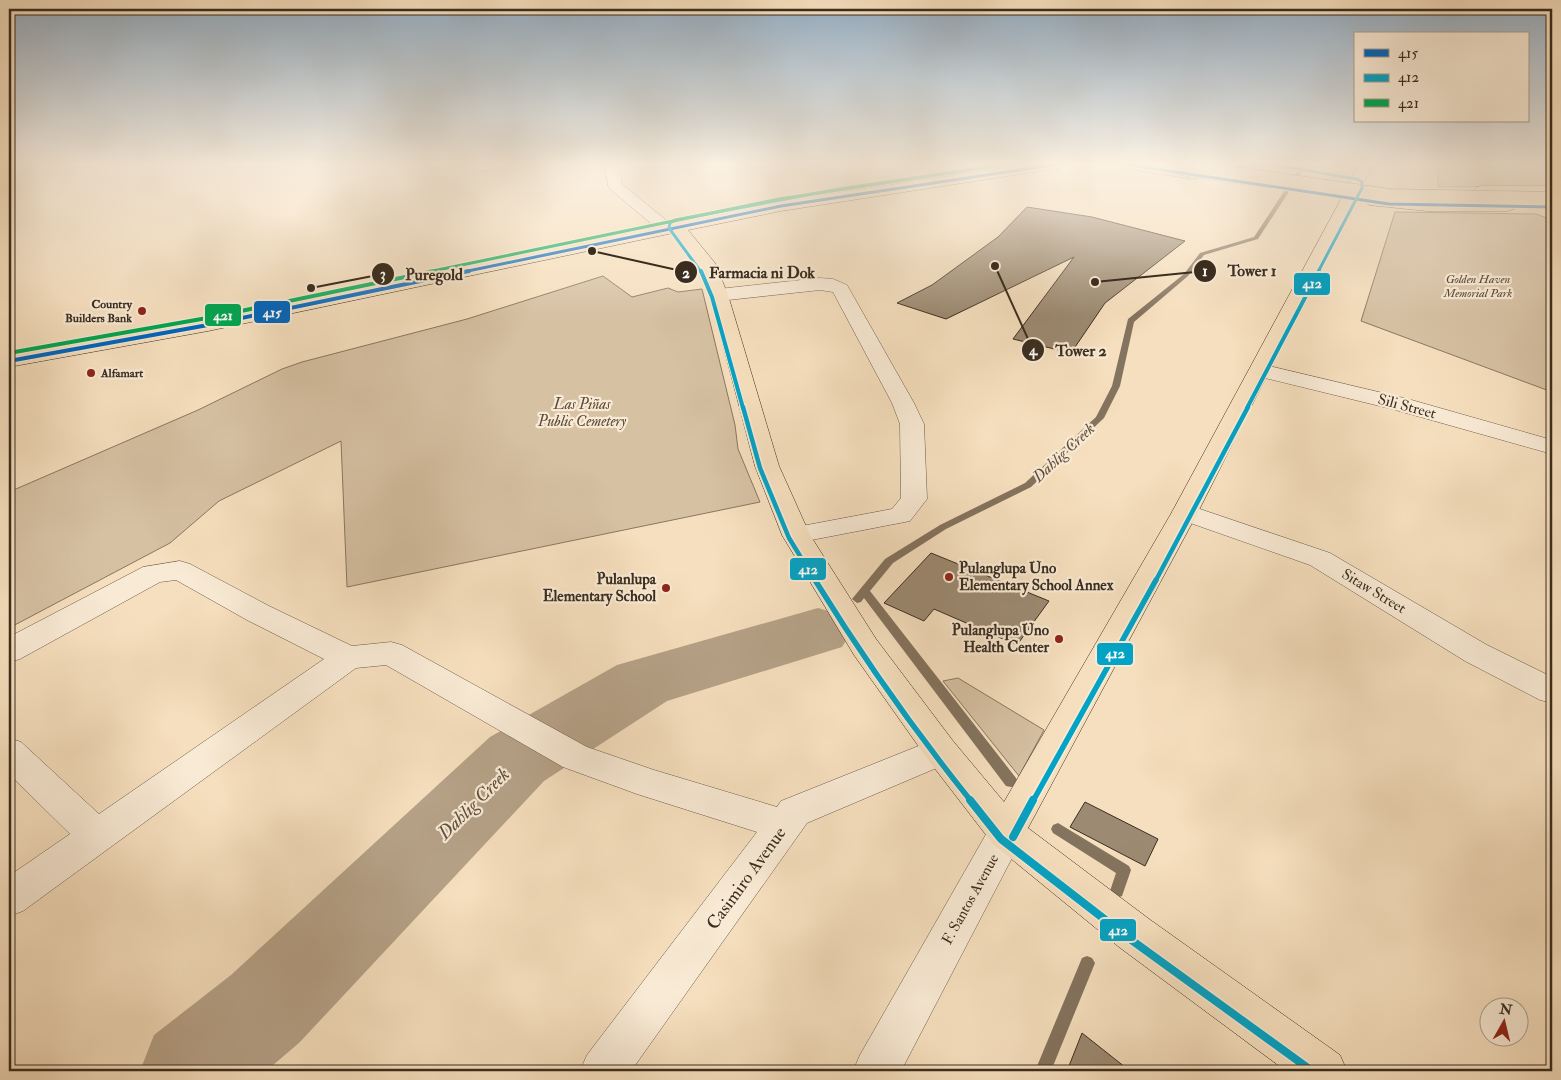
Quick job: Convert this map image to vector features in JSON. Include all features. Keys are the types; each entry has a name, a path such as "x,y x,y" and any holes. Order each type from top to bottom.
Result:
{"main road":[{"path":"9,361 252,316 671,227 740,214"},
{"name":"F. Santos Avenue","path":"1006,833 1185,512 1261,370 1312,266 1340,214"},
{"path":"671,227 706,263 719,295 767,466 796,535 865,647 941,751 1006,833 1134,932 1324,1071"}],"street":[{"path":"654,214 671,227"},
{"path":"719,295 820,284 833,285 840,289 912,424 914,499 901,515 796,535"},
{"name":"Sili Street","path":"1261,370 1400,404 1552,447"},
{"name":"Sitaw Street","path":"1185,512 1320,559 1476,653 1552,691"},
{"path":"9,651 153,574 180,570 258,613 348,658"},
{"path":"9,898 348,658 391,653 575,757 650,784 785,825"},
{"name":"Casimiro Avenue","path":"602,1071 794,812 941,751"},
{"path":"9,752 97,836"},
{"name":"F. Santos Avenue","path":"876,1071 1006,833"}],"green space":[{"name":"Golden Haven Memorial Park","path":"1394,214 1537,214 1552,220 1552,392 1361,321"},
{"name":"Las Piñas Public Cemetery","path":"603,276 632,297 668,288 678,292 702,289 735,425 738,449 760,502 347,587 341,441 219,501 170,543 9,628 9,492 198,410 282,369 302,362 467,319"},
{"path":"958,678 1044,730 1019,776 943,681"}],"building":[{"path":"1020,214 1075,214 1185,241 1105,303 1071,353 1013,339 1074,257 946,319 897,303 932,285 998,237"},
{"name":"Pulanglupa Uno Elementary School Annex","path":"931,553 1049,601 1017,645 934,609 924,621 884,603"},
{"path":"1085,802 1158,839 1145,866 1070,827"},
{"path":"1082,1033 1130,1071 1067,1071"}],"waterway":[{"name":"Dahlig Creek","path":"857,599 889,561 943,527 1028,485 1100,418 1116,386 1131,321 1186,275 1202,254 1256,238 1272,214"},
{"name":"Dahlig Creek","path":"865,592 1011,782"},
{"name":"Dahlig Creek","path":"190,1071 265,1009 517,759 642,683 818,631"},
{"name":"Dahlig Creek","path":"1058,829 1124,870 1117,891"},
{"name":"Dahlig Creek","path":"1043,1071 1087,963"}],"transit line":[{"name":"412","path":"705,214 675,220 670,223 669,228 699,267 712,297 760,468 789,538 859,651 935,756 1001,839 1130,939 1312,1071"},
{"name":"421","path":"9,353 207,318 705,214"},
{"name":"415","path":"9,361 208,325 741,214"},
{"name":"412","path":"1013,837 1192,515 1348,214"}],"place":[{"name":"Farmacia ni Dok","path":"592,251"},
{"name":"Tower 2","path":"995,266"},
{"name":"Tower 1","path":"1095,282"},
{"name":"Puregold","path":"311,288"},
{"name":"Country Builders Bank","path":"142,311"},
{"name":"Alfamart","path":"91,373"},
{"name":"Pulanglupa Uno Elementary School Annex","path":"949,577"},
{"name":"Pulanlupa Elementary School","path":"666,588"},
{"name":"Pulanglupa Uno Health Center","path":"1059,639"}]}
